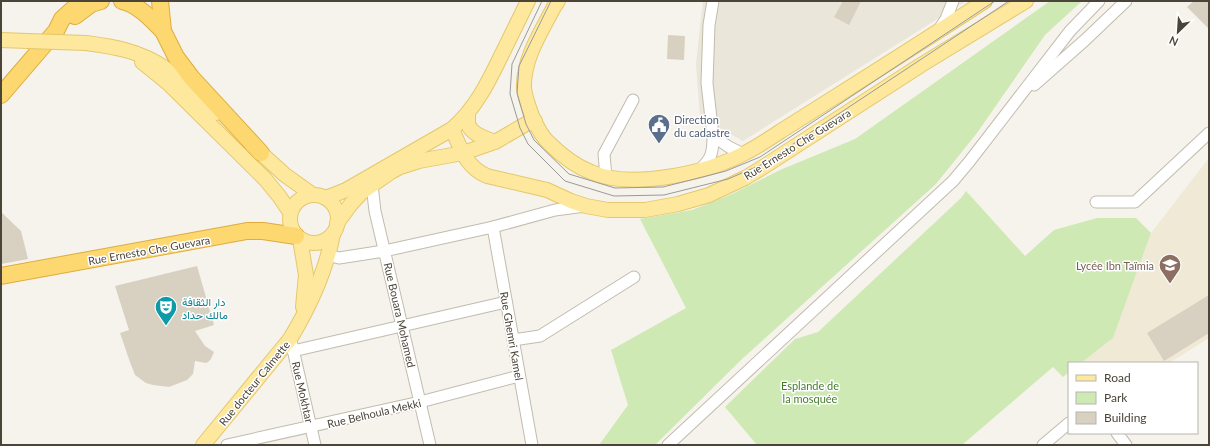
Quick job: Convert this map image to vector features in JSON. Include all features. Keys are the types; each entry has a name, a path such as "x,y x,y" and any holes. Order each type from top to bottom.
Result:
{"highway":[{"path":"59,25 70,1"},
{"path":"1,95 59,25 82,1"},
{"path":"59,25 91,4 101,1"},
{"path":"122,1 130,3 147,15 163,31 184,69 261,153"},
{"path":"160,1 163,31"},
{"name":"Rue Ernesto Che Guevara","path":"1,276 247,232 263,231 298,238"}],"main road":[{"path":"528,1 491,76 468,114 452,129 346,190 302,198 295,203 290,212 290,226 298,238 314,244 321,242 328,239 356,198 372,185 400,168 419,161 463,153 494,142 526,124 535,121"},
{"name":"Rue Ernesto Che Guevara","path":"558,1 533,48 525,71 524,89 527,102 546,141 558,152 592,173 620,180 648,179 683,174 717,165 743,154 985,1"},
{"name":"Rue Ernesto Che Guevara","path":"452,129 471,166 487,176 546,190 586,206 608,210 645,210 678,204 709,195 745,178 921,65 1026,1"},
{"path":"1,40 86,44 119,48 147,57 165,68 288,177 332,203 337,210 338,218 335,229"},
{"path":"129,51 168,83 265,179 290,212"},
{"path":"468,114 468,124 474,132 494,142"},
{"name":"Rue docteur Calmette","path":"204,445 292,345 319,282 335,229"},
{"name":"Rue docteur Calmette","path":"298,238 306,275 302,319"}],"street":[{"path":"699,170 707,163 712,152 713,136 707,83 709,25 713,1"},
{"path":"936,32 946,19 953,1"},
{"path":"668,445 953,181 1070,31 1099,1"},
{"path":"1013,103 1084,41 1126,1"},
{"path":"606,177 604,154 633,100"},
{"path":"1096,202 1135,202 1209,133"},
{"path":"713,136 729,147 743,154"},
{"name":"Rue Bouara Mohamed","path":"372,185 375,211 430,445"},
{"path":"328,255 339,258 384,251 493,227 555,210 586,206"},
{"name":"Rue Ghemri Kamel","path":"493,227 532,445"},
{"path":"513,340 540,336 634,277"},
{"path":"292,345 402,326 506,302"},
{"name":"Rue Mokhtar","path":"292,345 315,445"},
{"name":"Rue Belhoula Mekki","path":"227,445 420,402 519,376"},
{"path":"1043,445 1068,424"},
{"path":"1118,434 1126,445"}],"shaded area":[{"path":"703,1 966,1 743,141 700,117 696,64"},
{"name":"Lycée Ibn Taïmia","path":"1209,158 1209,338 1171,362 1082,362 1113,338 1151,233"}],"green space":[{"path":"1050,1 1082,1 1045,35 977,133 936,184 741,360 655,445 599,445 628,405 611,350 686,308 640,219 692,210 732,194 780,170 855,139"},
{"name":"Esplande de la mosquée","path":"966,191 1025,256 1054,230 1097,218 1136,218 1151,233 1113,338 1082,362 1068,362 1068,373 1063,377 1053,367 962,445 757,445 725,407 795,339 818,332 961,198"}],"building":[{"path":"843,1 861,1 849,25 834,17"},
{"path":"1194,1 1209,1 1209,29 1187,7"},
{"path":"668,35 685,36 684,60 667,59"},
{"path":"1,212 21,231 28,259 1,264"},
{"name":"دار الثقافة مالك حداد","path":"197,266 214,325 195,331 205,346 214,352 211,359 206,363 195,361 193,374 187,380 169,387 146,383 135,375 120,333 129,330 115,286"},
{"path":"1209,295 1209,333 1164,361 1147,333"}],"tram line":[{"path":"542,1 512,64 510,94 520,128 528,144 565,181 614,196 664,195 728,179 763,164 1009,1"},
{"path":"551,1 519,66 517,93 526,124 534,140 569,174 615,188 663,187 726,171 760,157 995,1"}],"place":[{"name":"Direction du cadastre","path":"659,144"},
{"name":"Lycée Ibn Taïmia","path":"1170,284"},
{"name":"دار الثقافة مالك حداد","path":"166,326"}]}
